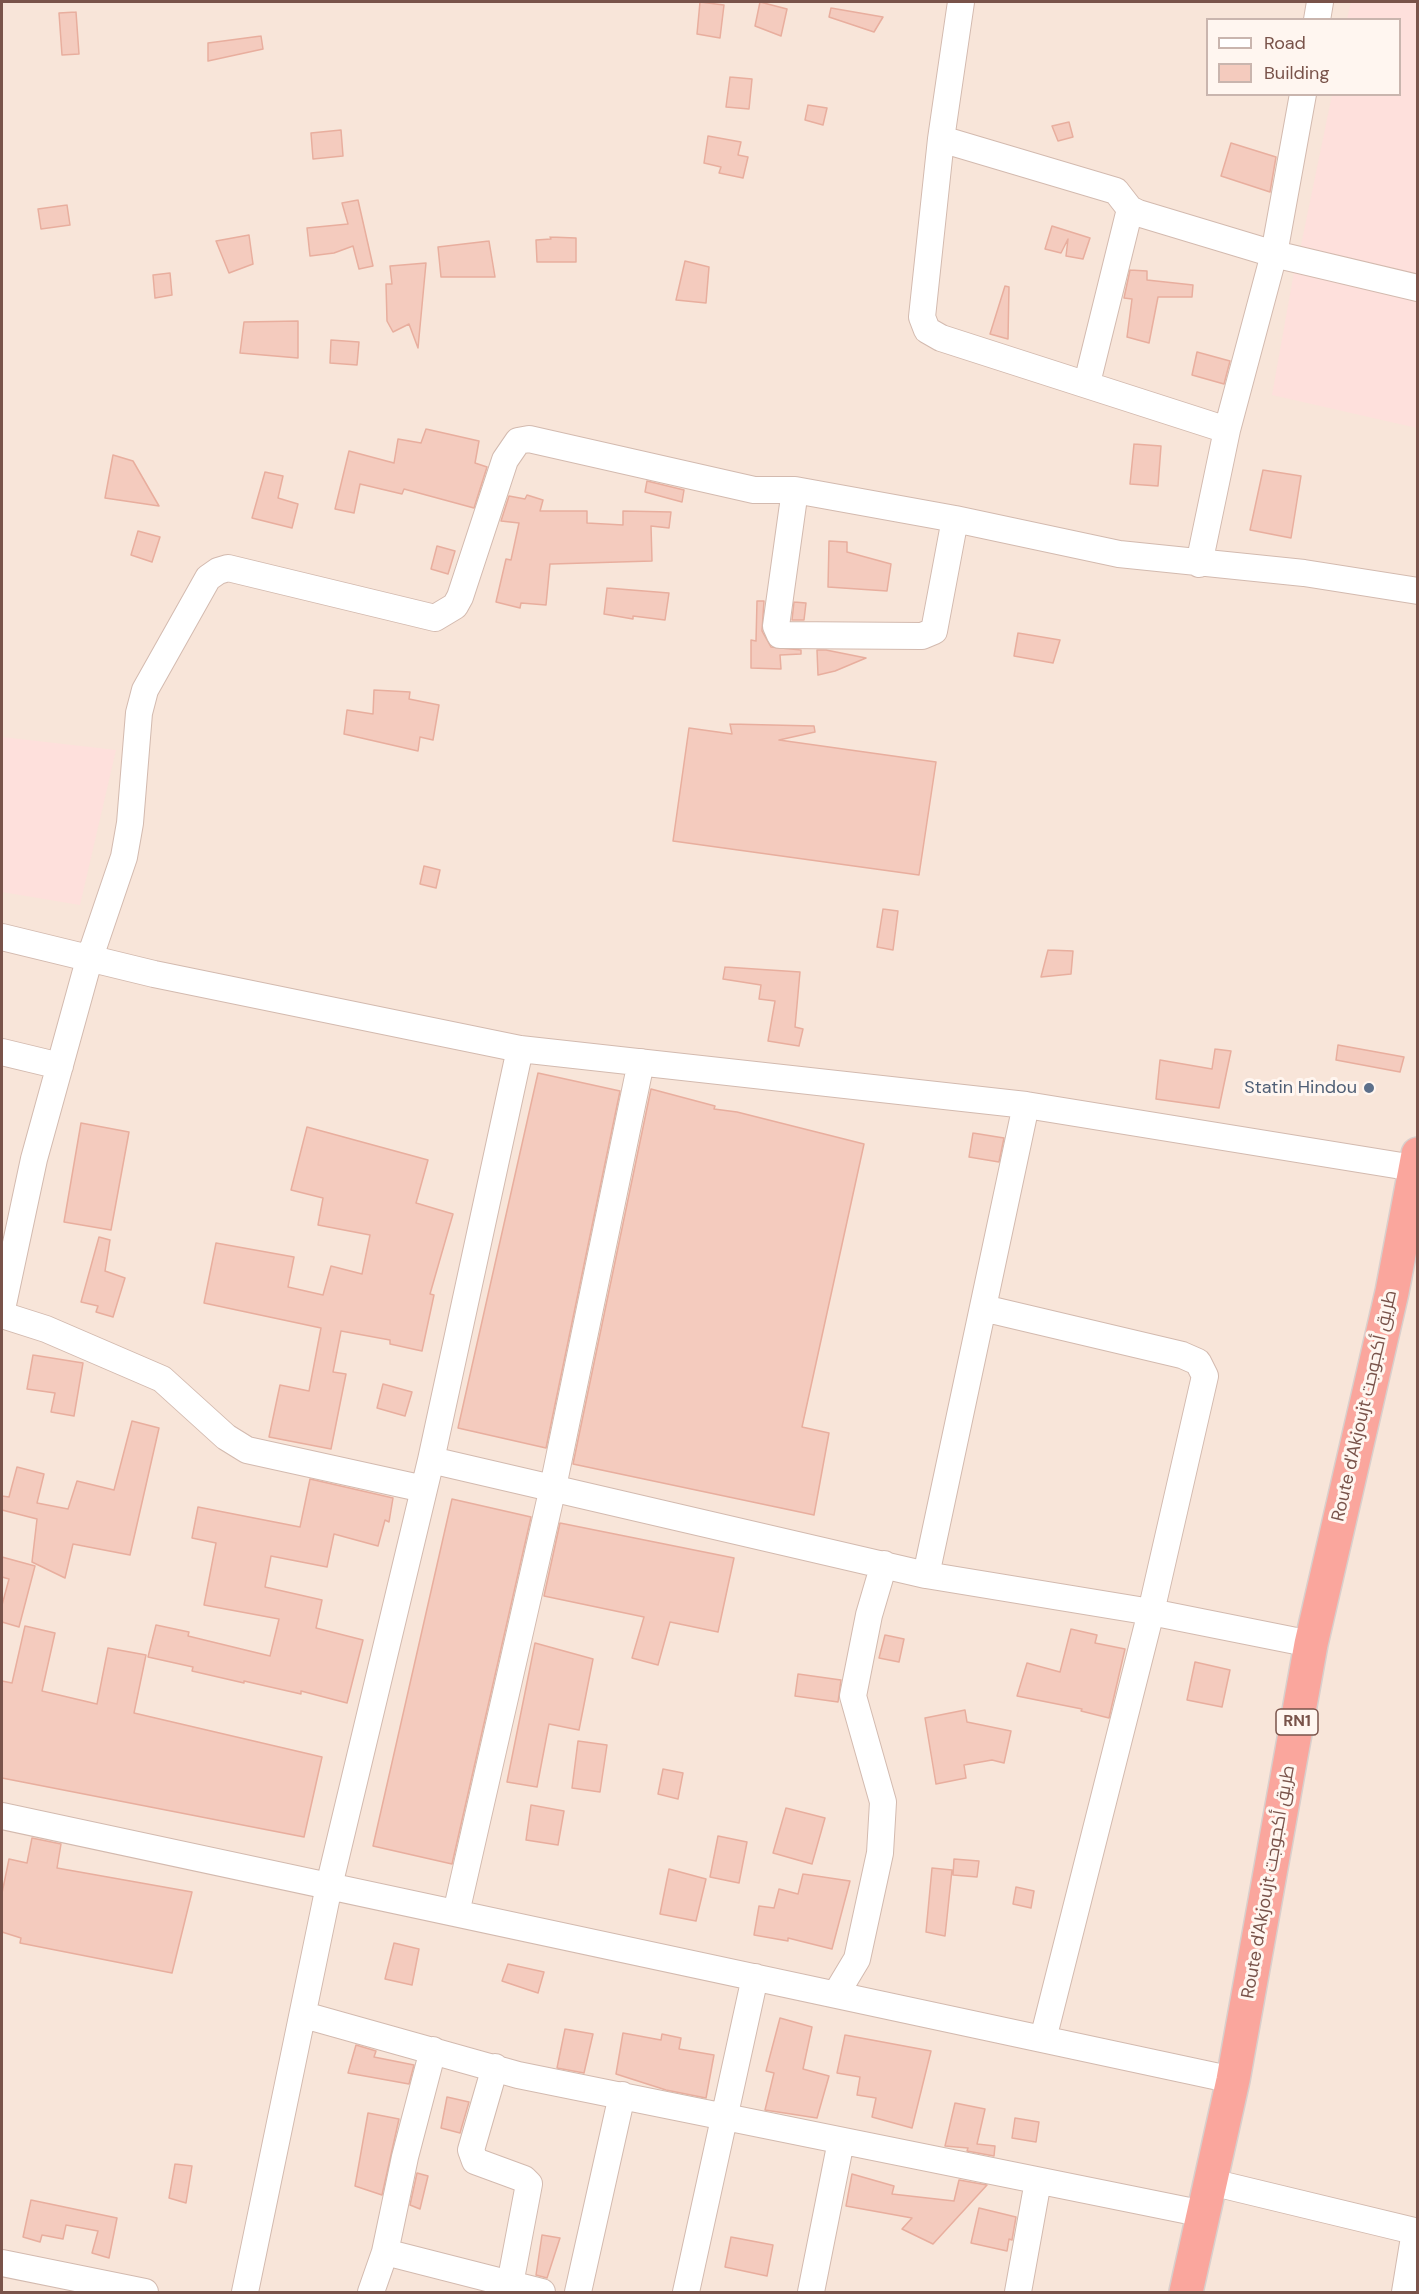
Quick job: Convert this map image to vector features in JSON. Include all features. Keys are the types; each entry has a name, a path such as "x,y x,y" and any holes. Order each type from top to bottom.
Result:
{"highway":[{"name":"Route d'Akjoujt طريق أكجوجت","path":"1186,2292 1233,2080 1311,1644 1392,1292 1416,1161"}],"street":[{"path":"961,2 941,139 922,317 927,330 941,338 1087,383 1227,430"},
{"path":"1317,18 1320,2"},
{"path":"1199,564 1227,430 1274,254 1303,96"},
{"path":"941,139 1116,191 1130,209 1274,254 1418,288"},
{"path":"1087,383 1130,209"},
{"path":"2,1309 34,1159 89,960 124,857 130,823 139,713 145,690 208,578 228,568 435,618 454,606 459,597 505,460 518,441 529,439 754,490 795,490 955,519 1119,554 1304,573 1418,591"},
{"path":"795,490 776,626 780,635 922,636 934,631 955,519"},
{"path":"2,937 89,960 520,1049 1026,1105 1416,1161"},
{"path":"246,2292 329,1886 431,1460 520,1049"},
{"path":"2,1052 60,1066"},
{"path":"456,1913 553,1487 641,1062"},
{"path":"926,1575 1026,1105"},
{"path":"983,1308 1182,1355 1198,1362 1205,1376 1151,1612 1043,2039"},
{"path":"2,1315 46,1329 162,1379 226,1437 247,1450 424,1489"},
{"path":"431,1460 926,1575 1151,1612 1311,1644"},
{"path":"836,1994 857,1959 880,1853 883,1802 853,1696 869,1615 884,1564"},
{"path":"2,1816 1233,2080"},
{"path":"686,2292 755,1977"},
{"path":"304,2015 495,2067 725,2117 1204,2214"},
{"path":"371,2292 385,2252 405,2157 433,2050"},
{"path":"495,2067 471,2150 474,2161 524,2179 529,2184 510,2284"},
{"path":"578,2292 622,2095"},
{"path":"811,2292 818,2246 841,2141"},
{"path":"1018,2292 1038,2181"},
{"path":"1211,2182 1416,2231 1405,2292"},
{"path":"385,2252 542,2292"},
{"path":"2,2263 117,2289 145,2292"}],"shaded area":[{"path":"2,2 1417,2 1417,2292 2,2292"},
{"path":"1351,2 1417,2 1417,277 1300,250 1332,96 1401,96 1401,18 1347,18"},
{"path":"1294,272 1417,301 1417,428 1272,395"},
{"path":"2,737 116,750 80,905 2,892"}],"building":[{"path":"700,2 724,5 720,38 697,34"},
{"path":"760,2 787,9 781,36 755,26"},
{"path":"831,8 883,17 874,32 829,17"},
{"path":"76,12 79,54 62,55 59,13"},
{"path":"261,36 263,49 208,61 208,43"},
{"path":"730,77 752,79 749,109 726,107"},
{"path":"808,105 827,108 823,125 805,120"},
{"path":"1069,122 1073,137 1058,141 1052,126"},
{"path":"341,130 343,156 313,159 311,133"},
{"path":"708,136 741,142 738,155 748,157 743,178 719,173 721,167 704,163"},
{"path":"1231,143 1276,157 1270,192 1221,176"},
{"path":"358,200 373,266 359,269 353,246 334,253 310,256 307,228 348,224 342,203"},
{"path":"67,205 70,225 41,229 38,209"},
{"path":"1052,226 1090,238 1083,259 1066,256 1068,239 1061,253 1045,249"},
{"path":"249,235 253,264 229,273 216,241"},
{"path":"550,237 576,238 576,262 537,262 536,240 551,239"},
{"path":"489,241 495,277 441,277 438,247"},
{"path":"685,261 709,267 706,303 676,300"},
{"path":"426,263 418,348 409,324 393,332 387,321 386,284 392,284 390,266"},
{"path":"1130,270 1147,271 1147,280 1193,285 1192,297 1158,297 1149,343 1127,337 1132,299 1124,298"},
{"path":"170,273 172,295 155,298 153,275"},
{"path":"1005,286 1009,287 1008,339 990,334"},
{"path":"298,321 298,358 240,353 244,322"},
{"path":"331,340 359,342 357,365 330,363"},
{"path":"1197,352 1230,361 1224,384 1192,375"},
{"path":"426,429 479,441 475,463 487,467 474,508 404,489 402,494 360,484 354,513 335,509 349,451 394,463 398,439 421,443"},
{"path":"1134,444 1161,446 1158,486 1130,484"},
{"path":"113,455 133,461 159,506 105,498"},
{"path":"1263,470 1301,476 1291,538 1250,530"},
{"path":"265,472 283,476 278,498 298,504 292,528 252,518"},
{"path":"647,481 684,490 682,502 645,492"},
{"path":"527,495 543,500 540,511 587,511 587,523 623,525 623,511 671,512 669,528 651,526 652,561 550,564 546,605 521,603 520,608 496,602 506,559 511,560 519,523 501,521 509,496 525,499"},
{"path":"138,531 160,537 152,562 131,555"},
{"path":"829,541 847,542 847,552 891,564 887,591 828,587"},
{"path":"437,546 455,551 448,574 431,569"},
{"path":"607,588 669,593 665,620 633,616 633,619 604,614"},
{"path":"757,601 764,601 762,631 771,647 801,650 801,654 780,655 781,669 751,668 751,640 756,641"},
{"path":"794,602 806,603 804,620 792,620"},
{"path":"1018,633 1060,640 1053,663 1014,656"},
{"path":"817,650 866,658 835,671 818,675"},
{"path":"374,690 410,692 409,699 439,705 433,740 420,737 418,751 344,734 347,710 373,714"},
{"path":"730,724 814,726 815,732 779,740 936,762 919,875 673,841 689,728 732,734"},
{"path":"424,866 440,870 436,888 420,884"},
{"path":"883,909 898,911 893,950 877,947"},
{"path":"1048,950 1073,951 1071,974 1041,977"},
{"path":"725,967 800,972 795,1027 803,1029 799,1046 768,1041 775,1001 759,999 761,985 723,979"},
{"path":"1338,1045 1404,1057 1400,1072 1336,1060"},
{"path":"1215,1049 1231,1051 1219,1108 1156,1099 1160,1060 1212,1069"},
{"path":"538,1073 620,1091 546,1448 458,1428"},
{"path":"651,1089 715,1106 714,1109 737,1112 864,1144 802,1427 829,1433 814,1515 573,1464"},
{"path":"81,1123 129,1132 111,1230 64,1222"},
{"path":"307,1127 428,1160 416,1203 453,1214 430,1294 434,1295 422,1351 390,1344 390,1340 341,1331 333,1372 346,1374 331,1449 269,1437 280,1385 309,1391 321,1328 204,1303 216,1243 294,1257 288,1287 323,1295 331,1266 362,1274 370,1235 318,1225 323,1198 291,1190"},
{"path":"973,1133 1004,1138 999,1162 969,1157"},
{"path":"99,1237 110,1240 105,1271 125,1278 113,1317 96,1312 98,1306 81,1302"},
{"path":"33,1355 83,1363 74,1416 51,1412 55,1393 27,1389"},
{"path":"383,1384 412,1392 405,1416 377,1408"},
{"path":"132,1421 159,1428 130,1555 73,1544 65,1578 32,1562 37,1519 2,1510 2,1496 9,1497 17,1467 44,1474 37,1503 68,1509 77,1481 114,1490"},
{"path":"310,1479 393,1498 389,1522 385,1520 378,1546 334,1534 327,1567 271,1556 265,1587 322,1600 316,1628 363,1640 347,1703 301,1691 301,1694 192,1671 193,1667 148,1657 156,1625 189,1632 188,1636 270,1656 279,1619 204,1605 216,1543 192,1538 198,1507 300,1527"},
{"path":"452,1499 531,1517 452,1864 373,1846"},
{"path":"560,1523 734,1558 718,1632 670,1622 658,1665 632,1658 644,1617 544,1596"},
{"path":"2,1557 35,1566 19,1627 2,1622 2,1605 9,1579 2,1577"},
{"path":"25,1626 55,1633 42,1691 97,1704 108,1648 146,1655 134,1713 322,1757 304,1837 2,1778 2,1681 12,1683"},
{"path":"1071,1629 1097,1635 1095,1643 1125,1649 1109,1718 1081,1711 1082,1709 1017,1696 1027,1663 1060,1672"},
{"path":"885,1635 904,1639 899,1662 879,1658"},
{"path":"535,1643 593,1659 579,1730 549,1724 537,1787 507,1782"},
{"path":"1195,1662 1230,1670 1222,1707 1187,1700"},
{"path":"798,1674 841,1680 838,1702 795,1696"},
{"path":"965,1710 967,1722 1011,1731 1004,1763 992,1760 964,1765 966,1778 936,1784 925,1718"},
{"path":"578,1741 607,1745 600,1792 572,1788"},
{"path":"663,1769 683,1773 678,1799 658,1794"},
{"path":"531,1805 564,1811 558,1845 526,1840"},
{"path":"786,1808 825,1818 812,1864 773,1853"},
{"path":"718,1836 747,1842 739,1883 710,1877"},
{"path":"32,1838 61,1844 57,1868 192,1892 172,1973 20,1943 21,1938 2,1932 2,1893 9,1859 27,1863"},
{"path":"954,1859 979,1861 977,1877 953,1875"},
{"path":"932,1868 952,1870 945,1936 926,1932"},
{"path":"669,1869 706,1879 696,1921 660,1914"},
{"path":"803,1874 850,1881 832,1949 788,1938 788,1941 754,1935 759,1906 774,1908 779,1889 798,1894"},
{"path":"1016,1887 1034,1891 1031,1908 1013,1904"},
{"path":"394,1943 419,1949 412,1985 385,1979"},
{"path":"508,1964 544,1972 538,1993 502,1981"},
{"path":"780,2018 812,2027 803,2069 829,2076 817,2118 765,2110 774,2073 766,2071"},
{"path":"565,2029 593,2034 584,2073 557,2068"},
{"path":"623,2033 661,2040 662,2034 681,2038 679,2049 714,2055 706,2098 666,2090 616,2074"},
{"path":"845,2035 931,2051 912,2128 872,2117 876,2098 857,2095 860,2077 837,2073"},
{"path":"356,2045 376,2051 374,2057 414,2065 409,2084 348,2073"},
{"path":"447,2097 469,2102 460,2133 441,2128"},
{"path":"955,2103 985,2109 977,2144 995,2146 994,2156 967,2151 968,2148 945,2146"},
{"path":"368,2113 399,2119 382,2195 355,2186"},
{"path":"1015,2118 1039,2122 1036,2142 1012,2138"},
{"path":"175,2164 192,2166 186,2203 169,2198"},
{"path":"417,2173 428,2176 420,2209 410,2205"},
{"path":"852,2174 894,2186 892,2194 954,2201 959,2180 987,2185 933,2244 902,2229 912,2218 846,2206"},
{"path":"31,2200 117,2218 109,2258 92,2253 98,2231 66,2225 63,2239 42,2235 40,2242 23,2237"},
{"path":"979,2208 1016,2217 1012,2240 1009,2239 1007,2251 971,2243"},
{"path":"542,2235 560,2238 547,2278 536,2275"},
{"path":"731,2237 773,2245 767,2276 725,2267"}],"place":[{"name":"Statin Hindou","path":"1369,1088"}]}
